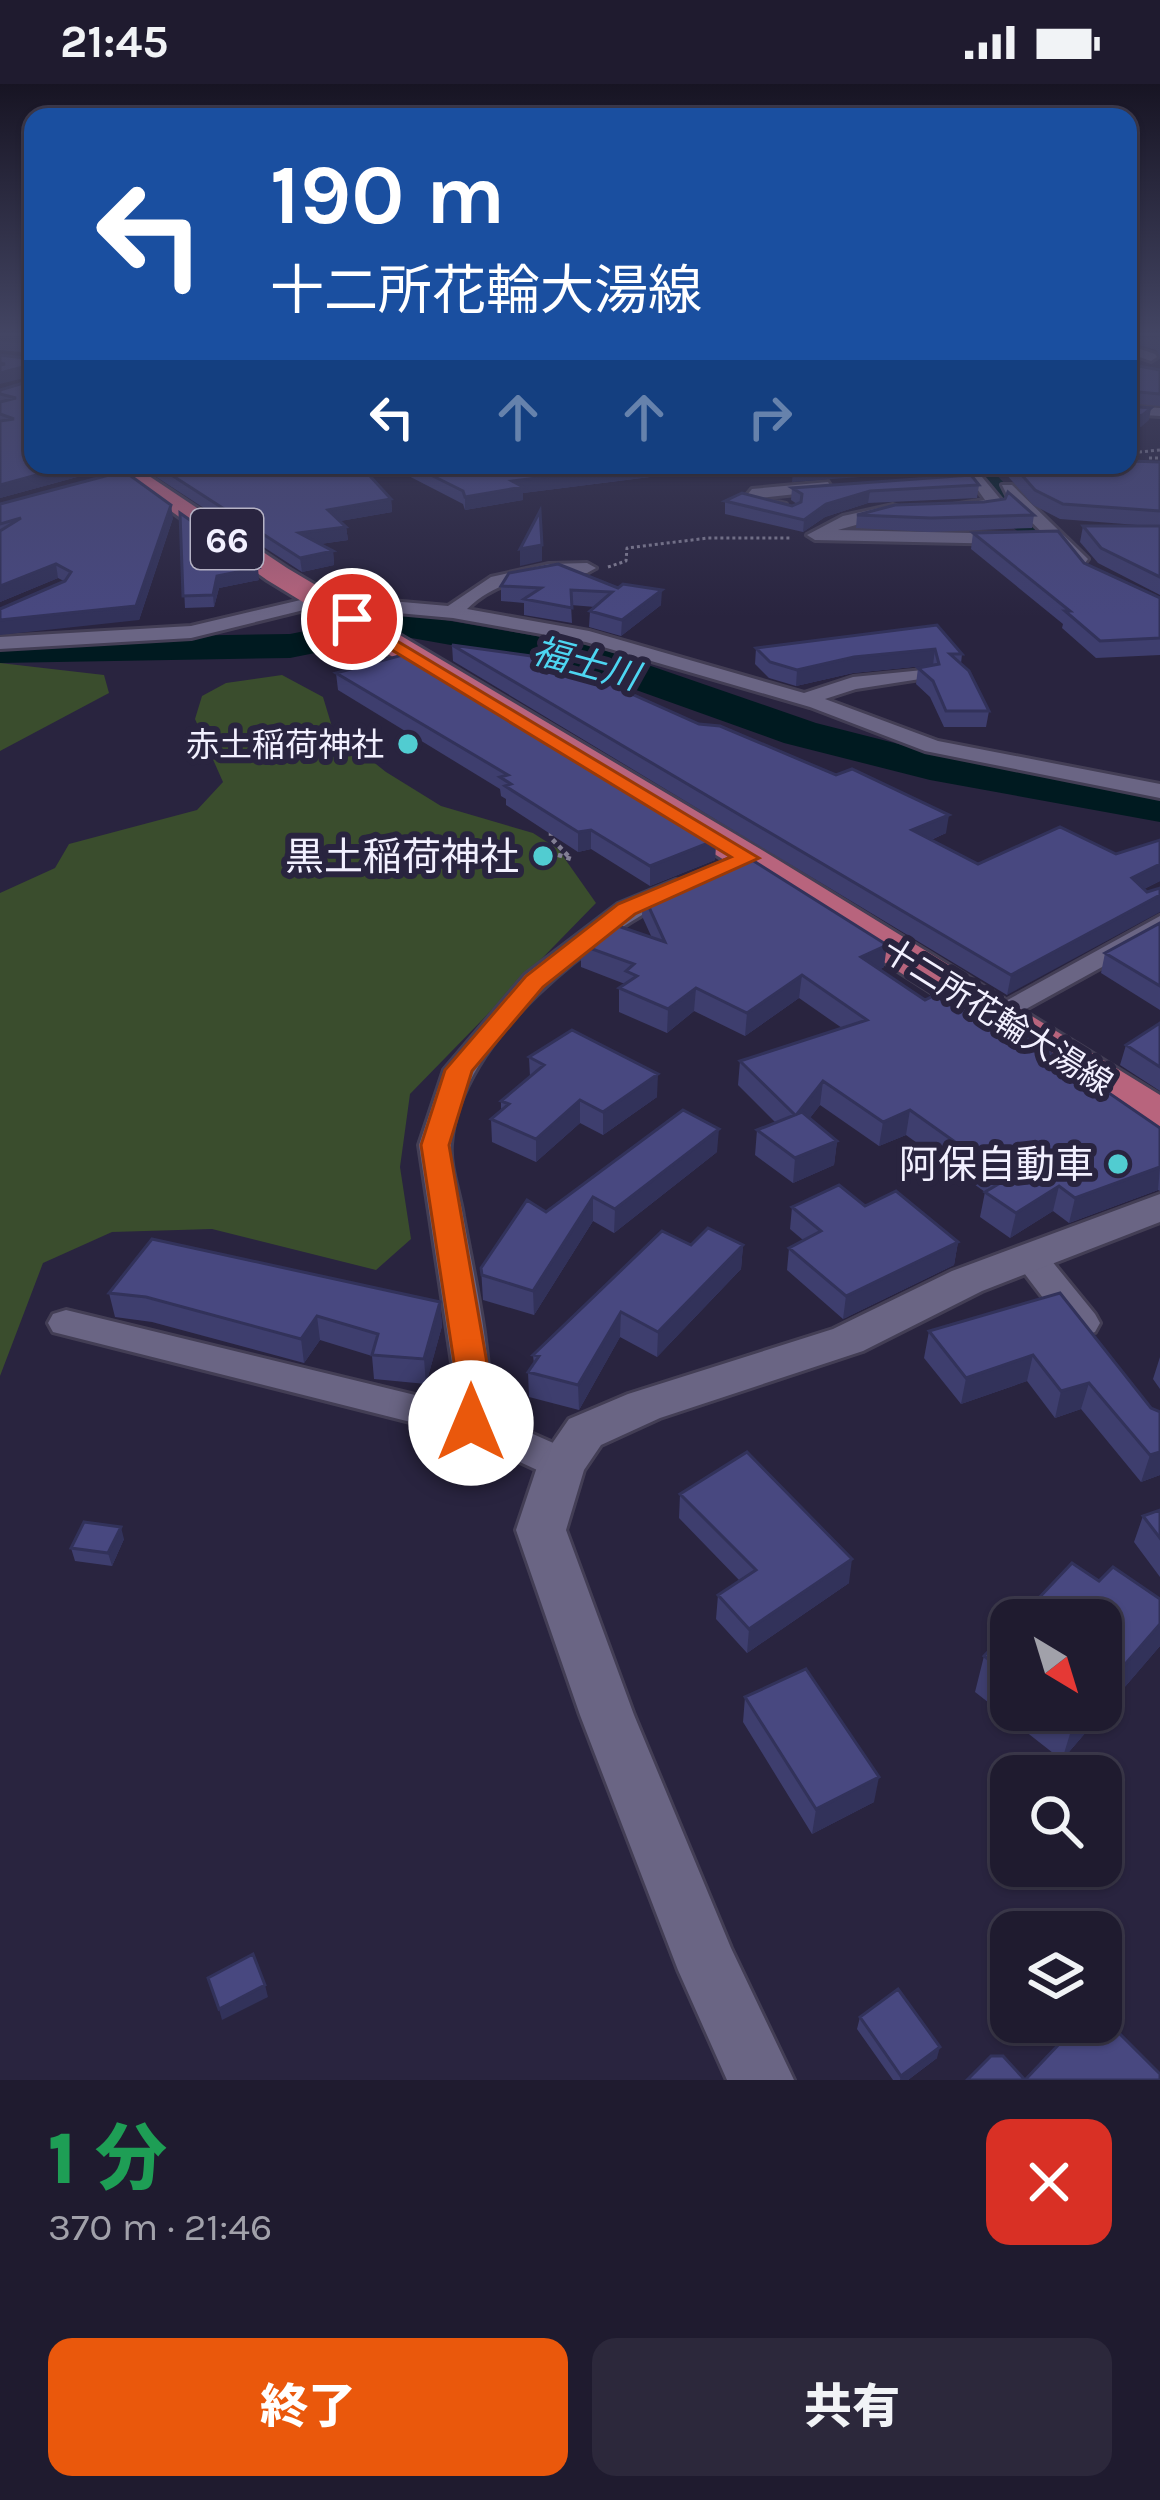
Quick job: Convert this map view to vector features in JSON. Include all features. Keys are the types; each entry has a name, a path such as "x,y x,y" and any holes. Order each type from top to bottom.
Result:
{"main road":[{"name":"十二所花輪大湯線","path":"123,474 998,1013 1160,1118"}],"street":[{"path":"302,476 320,474"},
{"path":"943,508 995,504 966,474"},
{"path":"972,474 999,478 1024,511 1066,534 1089,571"},
{"path":"790,509 750,501 752,494 849,485"},
{"path":"903,510 849,519 815,535 887,541 1066,534"},
{"path":"453,612 472,590 496,580 543,569 587,568"},
{"path":"0,644 190,632 334,608 453,612 590,637 805,699 933,746 1160,791"},
{"path":"805,699 853,683 926,673"},
{"path":"471,1423 472,1369 435,1145 459,1070 535,981 627,909 748,858"},
{"path":"998,1013 1160,924"},
{"path":"761,2080 649,1821 541,1530 562,1464 585,1432 625,1414 848,1340 1030,1257 1160,1207"},
{"path":"1030,1257 1102,1349"},
{"path":"66,1323 471,1423 562,1464"}],"path":[{"path":"587,568 626,561 627,548 658,541 782,540 818,531"},
{"path":"537,818 551,826 551,838 572,859 537,848 540,852"}],"green space":[{"path":"0,663 104,675 109,693 0,751"},
{"path":"282,675 323,697 333,730 386,772 441,806 533,833 558,849 596,903 410,1094 400,1167 411,1239 376,1270 212,1229 112,1232 43,1263 0,1376 0,893 55,868 69,844 197,810 223,782 195,719 202,696 226,683"}],"building":[{"path":"0,430 24,430 24,474 40,474 0,485"},
{"path":"1137,461 1160,462 1160,511 1063,504 1035,490 1021,474 1137,474"},
{"path":"128,474 171,505 136,606 0,620 0,609 65,581 71,572 56,564 0,586 0,531 21,518 0,524 0,504"},
{"path":"170,474 368,474 391,499 328,510 346,527 299,533 333,551 300,558"},
{"path":"429,474 570,474 512,481 523,487 465,497 463,491"},
{"path":"971,475 979,485 870,491 826,504 804,520 725,501 742,493 792,506 801,502 802,494 792,488"},
{"path":"1008,492 1034,515 857,515 895,505 1005,499"},
{"path":"540,511 542,545 520,549"},
{"path":"180,513 258,568 217,576 213,595 183,596"},
{"path":"1083,526 1160,526 1160,577 1101,548"},
{"path":"1058,531 1084,563 1160,598 1160,638 1100,641 973,533"},
{"path":"558,564 618,588 623,584 662,590 622,620 590,611 612,592 571,590 572,608 524,599 541,588 501,586 509,573"},
{"path":"937,625 962,654 950,654 969,671 989,711 946,711 933,681 918,668 939,664 935,649 854,657 797,670 770,662 756,648"},
{"path":"452,645 553,659 699,724 720,726 836,775 852,769 949,815 912,830 978,864 1060,827 1116,854 1160,840 1160,864 1132,878 1147,892 1160,888 1160,895 1011,975"},
{"path":"406,654 716,840 650,866 591,830 578,832 505,786 511,784 500,777 508,775 336,673"},
{"path":"741,853 887,945 861,957 925,1000 953,986 1160,1128 1160,1167 1075,1198 1059,1186 1016,1213 985,1192 1007,1179 910,1110 883,1122 823,1081 797,1114 802,1112 837,1141 795,1158 757,1130 795,1115 740,1061 867,1020 802,975 747,1013 696,988 668,1009 619,988 637,976 626,971 634,964 581,945 609,923 665,942 643,894"},
{"path":"1160,923 1160,986 1105,953"},
{"path":"1160,1023 1160,1067 1126,1045"},
{"path":"572,1030 658,1074 603,1112 580,1100 536,1139 491,1119 509,1104 501,1101 544,1065 529,1057"},
{"path":"683,1110 719,1129 615,1209 593,1197 533,1291 482,1275 481,1268 527,1200 546,1212"},
{"path":"839,1185 865,1206 896,1191 958,1242 846,1296 789,1248 821,1231 792,1207"},
{"path":"708,1228 743,1245 658,1332 621,1312 578,1385 528,1372 539,1356 533,1355 662,1231 691,1245"},
{"path":"152,1239 440,1302 424,1359 372,1355 378,1334 317,1316 301,1339 146,1297 109,1293"},
{"path":"1060,1293 1151,1408 1160,1412 1160,1452 1150,1455 1089,1383 1061,1391 1033,1355 966,1378 929,1331"},
{"path":"747,1452 852,1559 749,1629 718,1595 756,1570 680,1494"},
{"path":"1160,1510 1160,1538 1143,1516"},
{"path":"84,1522 121,1527 108,1553 71,1548"},
{"path":"1072,1563 1099,1581 1113,1567 1160,1599 1160,1624 1122,1668 1122,1599 1038,1599"},
{"path":"806,1669 879,1777 816,1809 745,1697"},
{"path":"253,1954 265,1985 219,2009 208,1978"},
{"path":"898,1989 940,2047 901,2076 860,2017"},
{"path":"1122,2036 1160,2074 1160,2080 1025,2080 1060,2043 1122,2043"},
{"path":"991,2056 1003,2056 1025,2080 967,2080"}],"waterway":[{"name":"福士川","path":"980,476 1010,509 1056,543 1074,572 1160,620"},
{"name":"福士川","path":"0,651 290,646 400,624 578,655 800,733 930,766 1160,807"}],"place":[{"name":"赤土稲荷神社","path":"408,744"},
{"name":"黒土稲荷神社","path":"543,856"},
{"name":"阿保自動車","path":"1118,1164"}],"route":[{"path":"352,619 748,858 627,909 535,981 459,1070 435,1145 472,1369 471,1423"}]}
